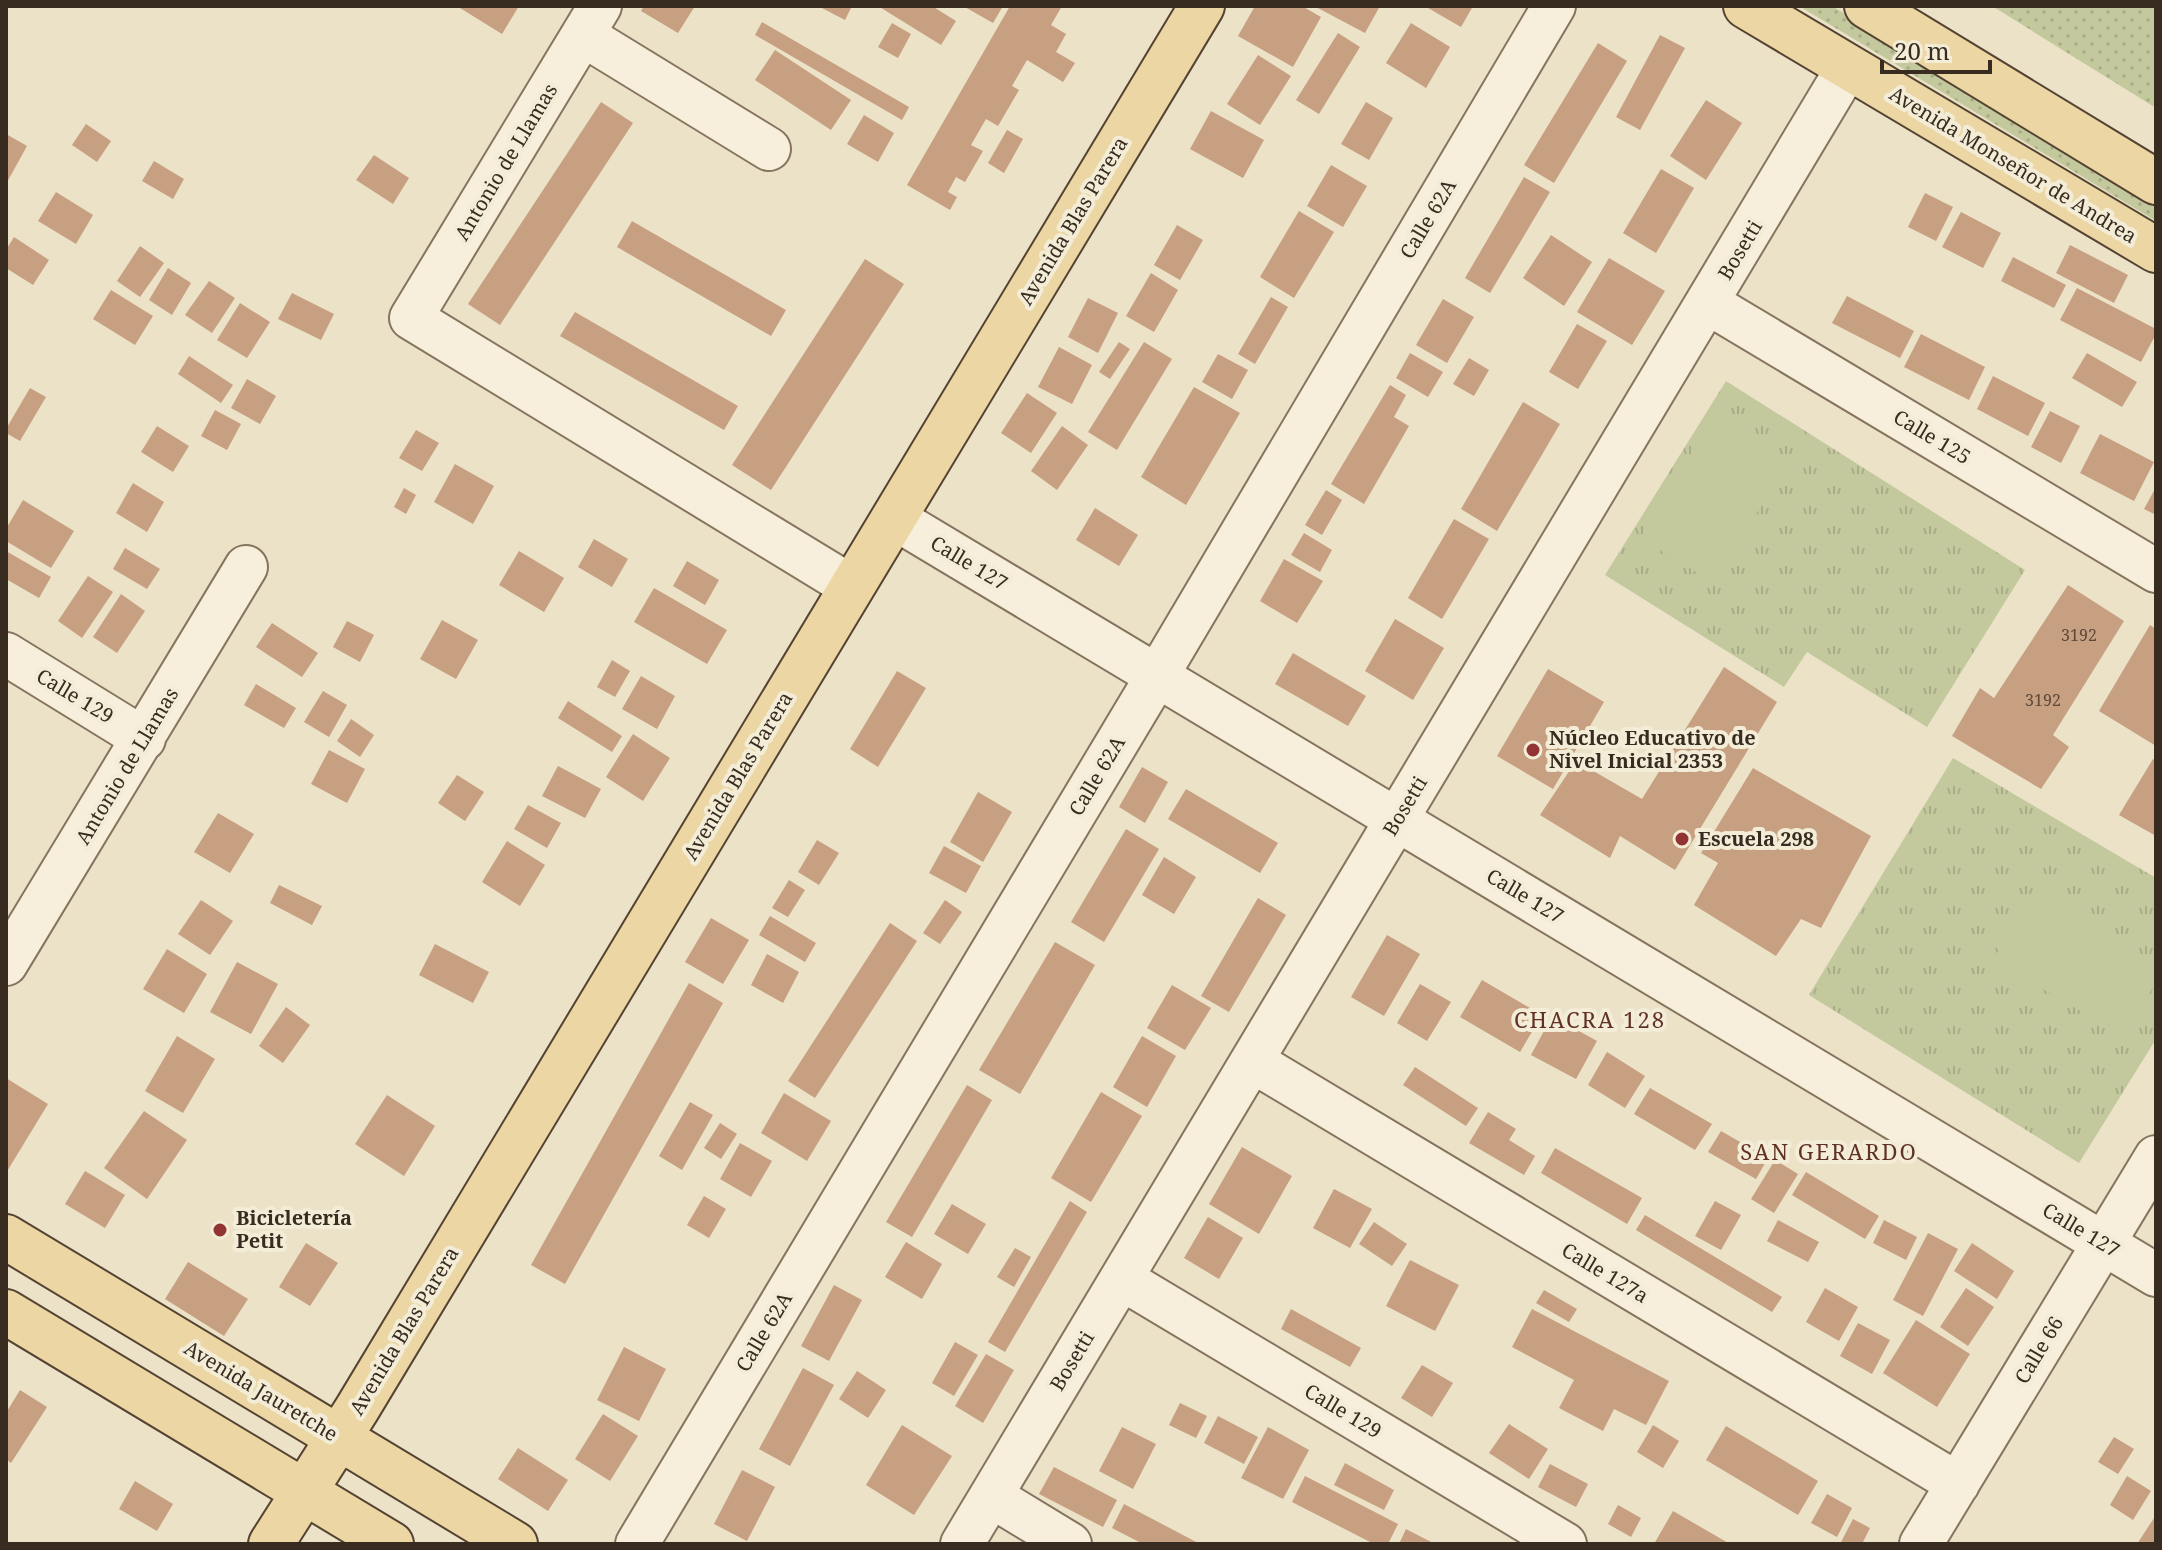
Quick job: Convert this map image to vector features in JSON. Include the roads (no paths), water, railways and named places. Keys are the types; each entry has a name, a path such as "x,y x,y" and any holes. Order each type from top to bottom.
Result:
{"main road":[{"name":"Avenida Blas Parera","path":"271,1544 339,1438 1202,6"},
{"name":"Avenida Monseñor de Andrea","path":"1746,6 2156,250"},
{"path":"1867,6 2156,182"},
{"name":"Avenida Jauretche","path":"6,1237 515,1544"},
{"path":"6,1312 391,1544"}],"street":[{"name":"Calle 62A","path":"637,1544 1554,6"},
{"path":"592,20 769,149"},
{"name":"Antonio de Llamas","path":"592,20 411,318 852,587"},
{"name":"Bosetti","path":"962,1544 1848,67"},
{"name":"Calle 125","path":"1708,303 2156,571"},
{"name":"Calle 127","path":"894,518 2156,1275"},
{"name":"Antonio de Llamas","path":"6,964 246,567"},
{"name":"Calle 129","path":"6,654 144,739"},
{"name":"Calle 127a","path":"1252,1061 1958,1484"},
{"name":"Calle 66","path":"1921,1544 2156,1157"},
{"name":"Calle 129","path":"1122,1279 1565,1544"},
{"path":"991,1496 1070,1544"}],"place":[{"name":"Núcleo Educativo de Nivel Inicial 2353","path":"1533,750"},
{"name":"Escuela 298","path":"1682,839"},
{"name":"Bicicletería Petit","path":"220,1230"}],"district":[{"name":"CHACRA 128","path":"1590,1020"},
{"name":"SAN GERARDO","path":"1829,1152"}]}
